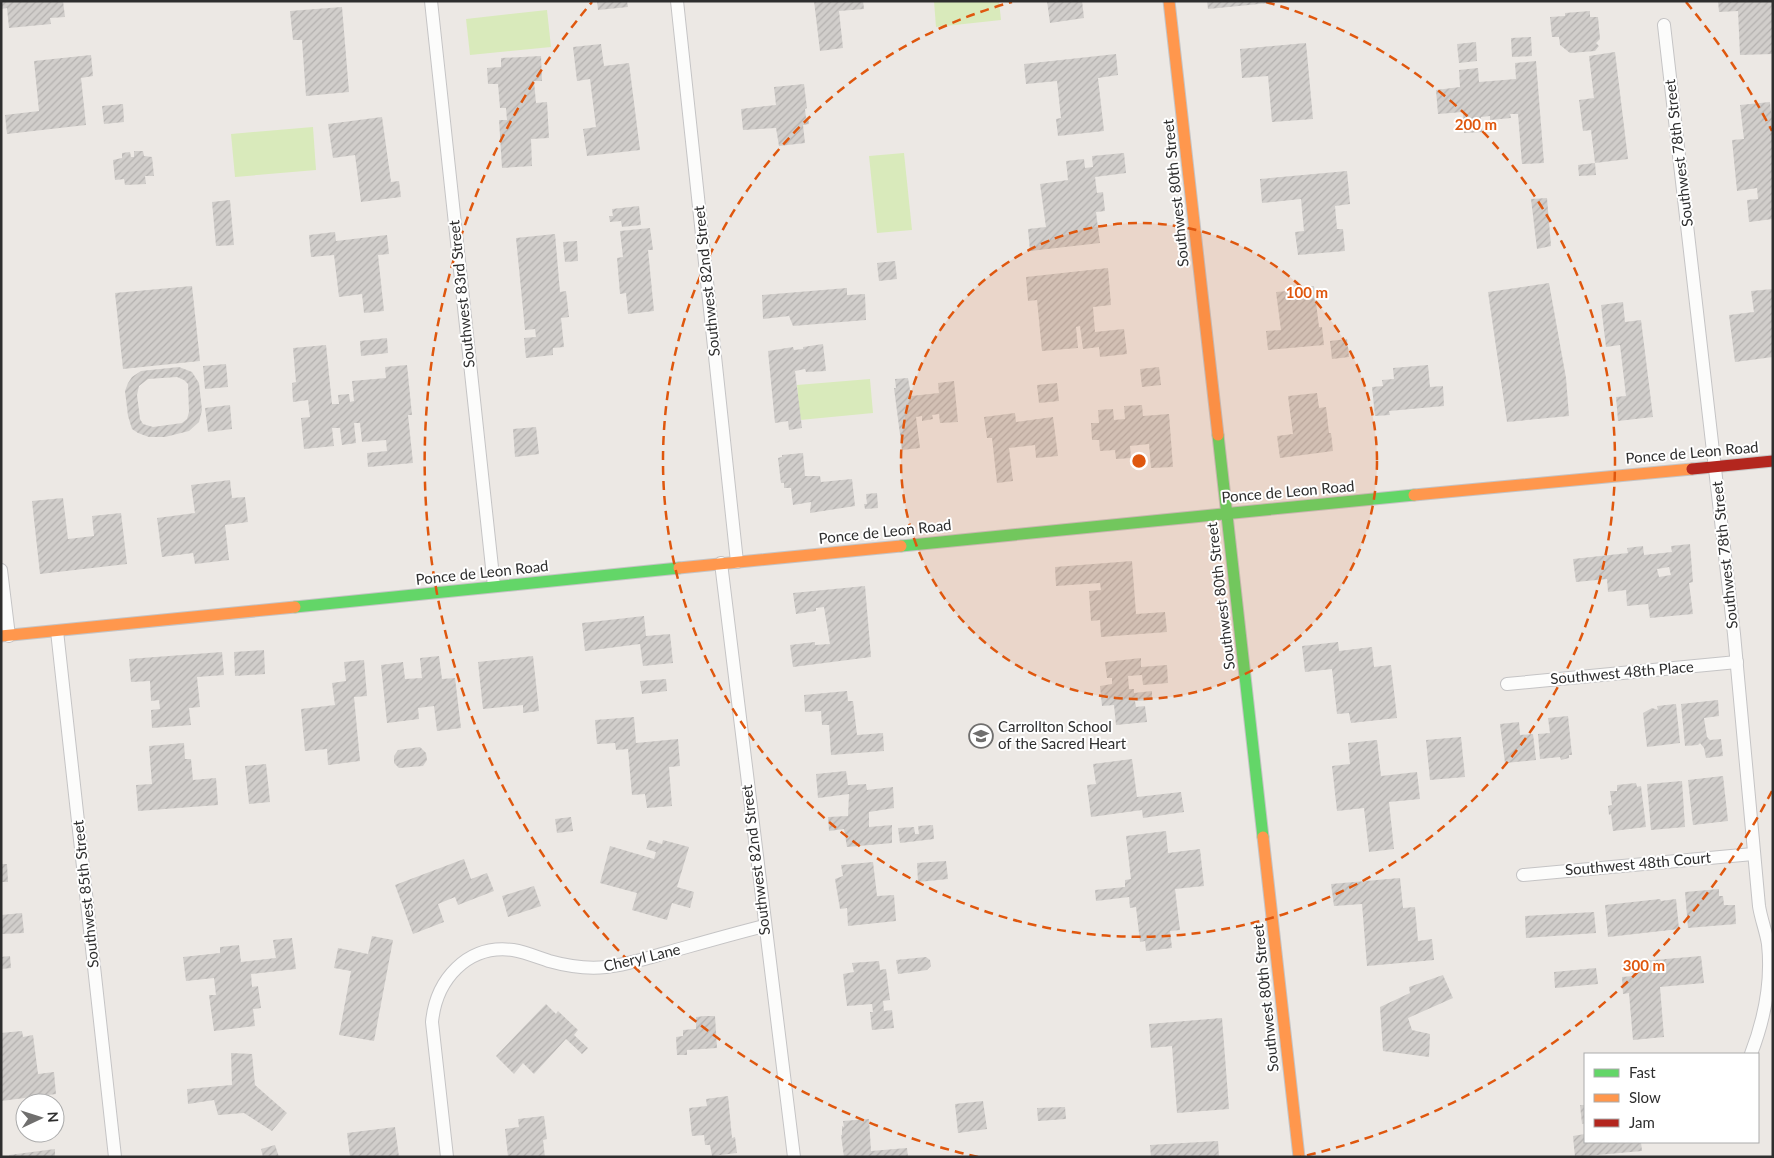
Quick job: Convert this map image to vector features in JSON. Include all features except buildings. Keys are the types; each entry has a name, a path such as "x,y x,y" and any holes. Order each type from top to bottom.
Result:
{"street":[{"name":"Southwest 83rd Street","path":"431,1 494,586"},
{"name":"Southwest 82nd Street","path":"676,1 737,562"},
{"name":"Southwest 80th Street","path":"1170,1 1299,1157"},
{"name":"Southwest 78th Street","path":"1664,25 1737,662 1759,906 1768,943 1768,986 1762,1021 1751,1053"},
{"name":"Ponce de Leon Road","path":"5,636 721,563 1773,461"},
{"name":"Southwest 82nd Street","path":"721,563 764,926 794,1157"},
{"path":"1,570 5,636"},
{"name":"Southwest 85th Street","path":"57,631 115,1157"},
{"name":"Southwest 48th Place","path":"1507,684 1737,662"},
{"name":"Southwest 48th Court","path":"1523,875 1754,854"},
{"name":"Cheryl Lane","path":"446,1157 433,1033 433,1012 438,993 448,977 467,960 476,955 495,950 511,950 560,964 588,968 607,967 638,961 764,926"}],"green space":[{"path":"934,1 999,1 1001,20 936,27"},
{"path":"547,10 551,47 470,55 466,19"},
{"path":"313,127 316,170 235,177 231,134"},
{"path":"904,153 912,230 877,233 869,156"},
{"path":"870,379 873,413 800,420 797,385"}],"traffic: fast":[{"path":"1218,435 1263,837"},
{"path":"901,546 1414,495"},
{"path":"295,607 679,568"}],"traffic: slow":[{"path":"1169,1 1218,435"},
{"path":"1414,495 1692,469"},
{"path":"679,568 901,546"},
{"path":"1,636 295,607"},
{"path":"1263,837 1299,1157"}],"traffic: jam":[{"path":"1692,469 1773,461"}],"place":[{"name":"Carrollton School of the Sacred Heart","path":"981,736"}]}
